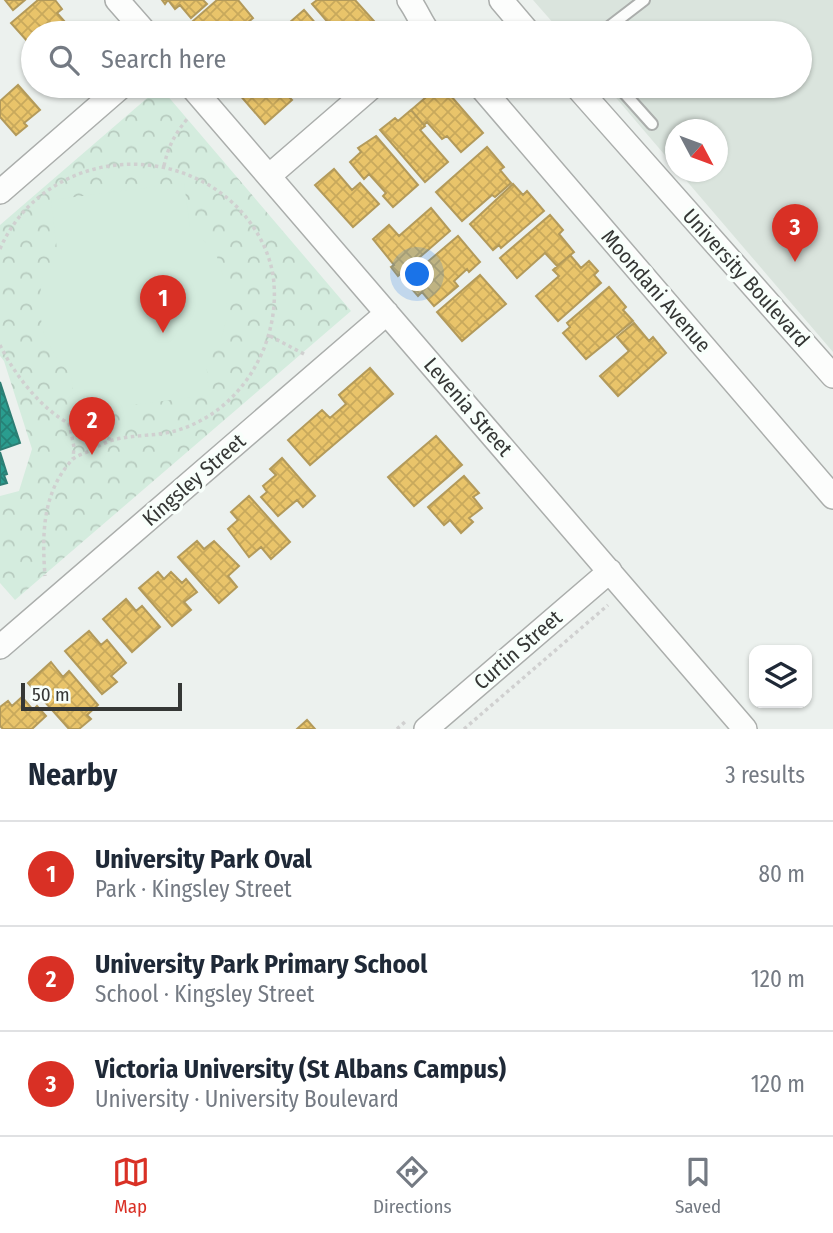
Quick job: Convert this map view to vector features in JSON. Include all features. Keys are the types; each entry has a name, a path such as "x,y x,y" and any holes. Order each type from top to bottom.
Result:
{"street":[{"path":"117,0 135,21"},
{"path":"400,0 406,21"},
{"path":"409,0 421,21"},
{"path":"501,0 521,21"},
{"path":"0,192 108,98"},
{"name":"Levenia Street","path":"201,98 745,729"},
{"path":"269,176 359,98"},
{"name":"Moondani Avenue","path":"490,98 833,497"},
{"name":"University Boulevard","path":"587,98 833,376"},
{"name":"Kingsley Street","path":"0,646 387,313"},
{"name":"Curtin Street","path":"426,729 610,571"}],"lane":[{"path":"617,21 644,0"},
{"path":"629,98 652,124"}],"path":[{"path":"164,166 176,132 189,117"},
{"path":"0,249 19,216 35,199 77,174 115,164 164,166 187,173 213,187 236,206 254,227 273,277 275,304 270,336 259,361 228,400 204,417 174,431 112,440 73,459 56,483 48,501 43,547 46,576"},
{"path":"270,336 304,354"},
{"path":"0,345 32,391 50,409 69,423 112,440"},
{"path":"69,423 74,447 73,459"},
{"path":"464,729 608,605"}],"shaded area":[{"path":"533,0 833,0 833,352 688,182 728,182 728,119 665,119 665,155 616,98 812,98 812,21 551,21"}],"green space":[{"path":"147,98 169,98 351,311 15,600 0,583 0,496 19,491 32,449 4,361 0,356 0,225"},
{"path":"184,183 190,227 217,257 227,288 226,322 221,339 206,363 210,395 76,412 71,374 51,348 43,331 40,313 43,276 57,250 51,200"}],"building: Homes":[{"path":"5,0 25,0 13,10"},
{"path":"38,0 55,0 62,9 57,13 64,21 21,21 21,34 11,23"},
{"path":"168,0 203,0 207,4 191,18 180,5 175,9"},
{"path":"217,0 238,0 253,18 249,21 193,21"},
{"path":"317,0 355,0 374,21 327,21 312,4"},
{"path":"304,10 314,21 291,21"},
{"path":"18,85 21,88 21,98 29,98 40,110 24,123 27,126 16,135 0,117 0,101"},
{"path":"242,98 292,100 265,124"},
{"path":"425,98 453,98 483,133 461,152 447,136 442,139 427,122 424,125 411,110"},
{"path":"411,110 425,126 420,130 448,162 425,182 380,130 395,118 398,121"},
{"path":"376,136 418,185 393,207 383,196 386,193 369,174 364,179 350,162 361,152 358,148"},
{"path":"487,147 504,167 500,170 511,183 495,197 492,195 462,221 436,192"},
{"path":"334,169 352,190 360,183 379,204 353,227 315,185"},
{"path":"513,184 523,195 527,191 544,211 501,248 499,245 493,250 470,224"},
{"path":"431,208 450,231 398,276 391,267 394,265 373,239 389,225 399,236"},
{"path":"550,215 563,230 559,234 574,252 557,266 545,253 517,278 500,258"},
{"path":"458,236 480,262 454,281 458,286 434,306 422,292 418,296 405,281"},
{"path":"570,255 581,268 589,261 598,271 594,275 601,283 558,321 536,296 559,276 553,270"},
{"path":"480,275 506,304 462,341 437,312"},
{"path":"609,287 626,307 623,310 633,321 586,359 563,333 570,327 567,323"},
{"path":"634,323 649,341 653,337 666,353 618,396 600,376 629,351 617,337"},
{"path":"370,368 393,394 310,465 288,440 322,410 330,418 346,404 339,395"},
{"path":"436,436 462,465 414,506 388,477"},
{"path":"282,458 315,496 303,507 297,500 278,516 261,497 267,492 263,486 276,475 270,469"},
{"path":"464,476 479,493 473,497 482,508 469,518 473,522 461,533 450,520 444,525 428,507"},
{"path":"249,496 290,542 271,559 261,547 249,557 228,529 238,520 231,512"},
{"path":"197,541 204,549 214,541 239,566 228,576 237,587 219,603 178,557"},
{"path":"158,572 164,579 171,572 182,583 186,579 197,592 184,602 191,610 172,626 139,588"},
{"path":"126,599 136,611 142,606 160,627 132,652 103,619"},
{"path":"89,631 101,645 107,640 126,663 111,676 117,682 102,694 65,651"},
{"path":"51,662 63,677 69,671 98,705 87,715 91,719 79,729 69,729 28,683"},
{"path":"22,697 33,710 37,706 46,716 32,729 3,729 0,726 0,707 8,701 12,706"},
{"path":"307,720 315,729 297,729"}],"building: Schools":[{"path":"0,382 20,443 0,450"},
{"path":"0,452 7,483 0,485"}],"place":[{"name":"Victoria University (St Albans Campus)","path":"795,262"},
{"name":"University Park Oval","path":"163,333"},
{"name":"University Park Primary School","path":"92,455"}]}
